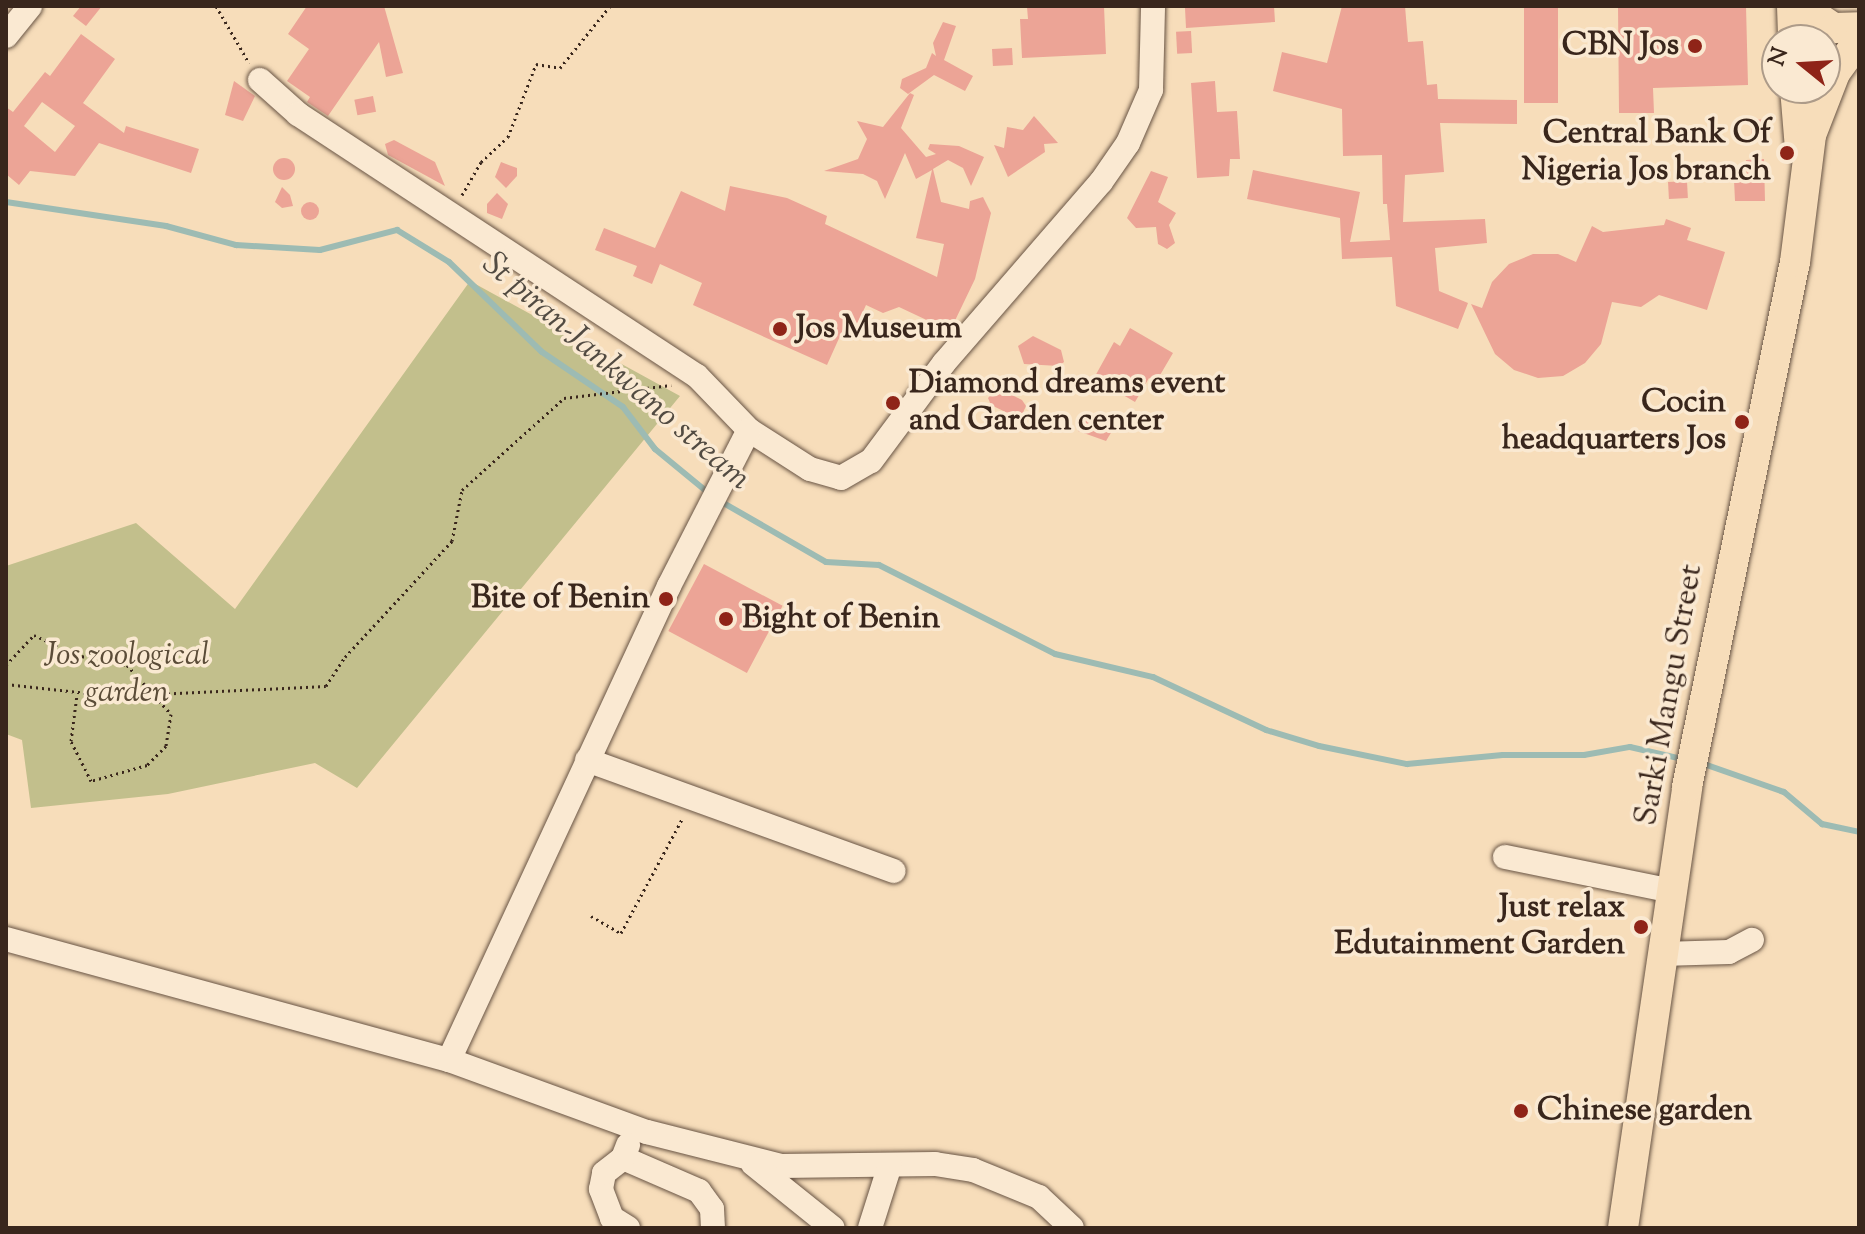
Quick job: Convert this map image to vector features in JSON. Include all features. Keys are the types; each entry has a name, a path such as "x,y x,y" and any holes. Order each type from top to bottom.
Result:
{"main road":[{"path":"1801,6 1853,34 1821,102 1803,179"},
{"path":"1796,104 1803,179"},
{"name":"Sarki Mangu Street","path":"1623,1228 1672,891 1726,584 1795,262 1803,179"}],"street":[{"path":"6,36 30,6"},
{"path":"260,80 298,114 452,212 697,376 749,430 826,476 857,473 871,461 944,363 1101,182 1128,143 1151,90 1153,6"},
{"path":"449,1060 587,760 749,430"},
{"path":"587,760 893,871"},
{"path":"1505,857 1672,891"},
{"path":"6,939 449,1060 635,1128 741,1155 818,1169 935,1164 995,1177 1039,1197 1072,1228"},
{"path":"1662,954 1729,952 1752,940"},
{"path":"628,1228 612,1218 601,1189 604,1173 623,1158 635,1128"},
{"path":"741,1155 833,1228"},
{"path":"623,1158 699,1191 712,1209 713,1228"},
{"path":"870,1228 890,1165"}],"path":[{"path":"216,6 260,80"},
{"path":"452,212 481,162 508,137 536,64 560,68 610,6"},
{"path":"6,684 77,694 154,694 326,686 345,657 452,541 462,490 564,398 663,387 697,376"},
{"path":"6,665 34,635 76,655 127,665 171,714 166,746 147,765 91,781 71,741 77,694"},
{"path":"591,916 621,933 693,798"}],"green space":[{"name":"Jos zoological garden","path":"470,281 680,396 357,788 315,763 168,794 31,808 22,740 6,734 6,566 136,523 235,609"}],"building":[{"path":"81,6 102,6 86,26 73,16"},
{"path":"307,6 384,6 403,73 386,77 379,42 328,116 307,102 310,97 287,81 309,49 288,34"},
{"path":"1104,6 1106,54 1022,58 1020,19 1028,19 1027,7"},
{"path":"1274,6 1275,22 1186,28 1185,8"},
{"path":"1342,6 1405,6 1408,42 1423,41 1427,85 1437,84 1438,99 1517,100 1517,124 1440,123 1444,172 1405,175 1403,222 1485,219 1487,243 1435,248 1439,291 1468,303 1458,329 1396,306 1392,257 1342,259 1340,218 1247,199 1253,170 1360,192 1350,242 1390,240 1387,204 1383,204 1382,155 1343,156 1342,109 1273,91 1282,52 1327,63"},
{"path":"1524,6 1558,6 1558,103 1524,103"},
{"name":"CBN Jos","path":"1618,6 1746,6 1748,85 1653,88 1654,113 1619,113"},
{"path":"943,22 956,26 944,60 973,76 965,91 934,75 908,94 900,88 902,79 926,68 932,53 936,56 933,43"},
{"path":"1191,31 1192,53 1177,54 1176,32"},
{"path":"81,34 115,59 83,103 124,133 126,126 199,149 191,173 99,143 75,176 30,171 19,185 6,174 6,107 13,112 45,72 50,76","holes":["42,102 75,126 55,152 24,126"]},
{"path":"1012,48 1013,65 993,66 992,49"},
{"path":"234,81 255,96 243,121 225,115"},
{"path":"1215,81 1217,112 1237,111 1240,159 1230,159 1229,176 1197,178 1191,83"},
{"path":"910,93 914,95 901,128 926,157 936,154 928,149 930,144 959,146 984,157 971,186 963,168 948,160 933,169 941,202 969,209 970,201 983,197 991,213 975,279 950,331 899,307 883,313 866,305 855,329 845,325 827,365 693,305 702,283 660,264 652,284 633,276 637,266 595,250 604,228 655,248 681,191 725,211 730,186 787,198 827,216 825,224 937,277 944,244 916,238 932,170 916,179 905,153 885,199 877,181 863,174 824,171 858,159 867,139 857,121 883,127"},
{"path":"373,96 376,112 357,115 354,100"},
{"path":"1034,116 1058,143 1044,144 1045,152 1008,177 994,145 1004,148 1007,127 1023,130"},
{"path":"1768,119 1769,139 1752,140 1751,120"},
{"path":"394,140 435,162 445,186 388,155 385,144"},
{"path":"284,158 292,161 295,169 292,177 284,180 276,177 273,169 276,161"},
{"path":"1764,159 1765,201 1735,201 1734,180 1747,180 1746,160"},
{"path":"501,162 517,168 517,176 506,188 495,177"},
{"path":"1151,171 1168,177 1158,202 1176,213 1169,225 1175,243 1167,249 1158,244 1156,227 1136,228 1127,218"},
{"path":"1687,181 1688,198 1669,199 1668,182"},
{"path":"282,187 290,195 293,206 282,208 275,202"},
{"path":"497,193 508,204 502,219 487,213 487,204"},
{"path":"310,202 319,211 310,220 301,211"},
{"path":"1666,219 1691,228 1687,240 1725,252 1707,310 1659,295 1641,307 1612,302 1601,344 1585,363 1563,376 1538,378 1514,370 1495,354 1471,304 1482,308 1492,282 1509,264 1533,254 1558,254 1576,262 1592,226 1603,232 1664,225"},
{"path":"1130,328 1173,353 1156,382 1149,378 1135,402 1094,378 1114,342 1120,346"},
{"path":"1033,336 1061,350 1064,362 1059,366 1024,364 1018,346"},
{"path":"998,388 1022,400 1026,406 1020,419 991,405 988,398"},
{"path":"1085,413 1107,420 1112,431 1106,441 1078,431"},
{"name":"Bight of Benin","path":"704,564 783,606 747,673 668,631"}],"waterway":[{"name":"St piran-Jankwano stream","path":"6,202 166,226 236,245 320,250 397,230 449,262 542,352 623,407 655,449 711,495"},
{"name":"St piran-Jankwano stream","path":"720,501 826,562 879,565 1055,654 1153,677 1266,730 1319,746 1407,764 1503,755 1584,755 1630,747 1682,759"},
{"name":"St piran-Jankwano stream","path":"1701,763 1784,792 1822,824 1859,832"}],"place":[{"name":"CBN Jos","path":"1695,46"},
{"name":"Central Bank Of Nigeria Jos branch","path":"1787,153"},
{"name":"Jos Museum","path":"780,329"},
{"name":"Diamond dreams event and Garden center","path":"893,403"},
{"name":"Cocin headquarters Jos","path":"1742,422"},
{"name":"Bite of Benin","path":"666,599"},
{"name":"Bight of Benin","path":"726,619"},
{"name":"Just relax Edutainment Garden","path":"1641,927"},
{"name":"Chinese garden","path":"1521,1111"}]}
